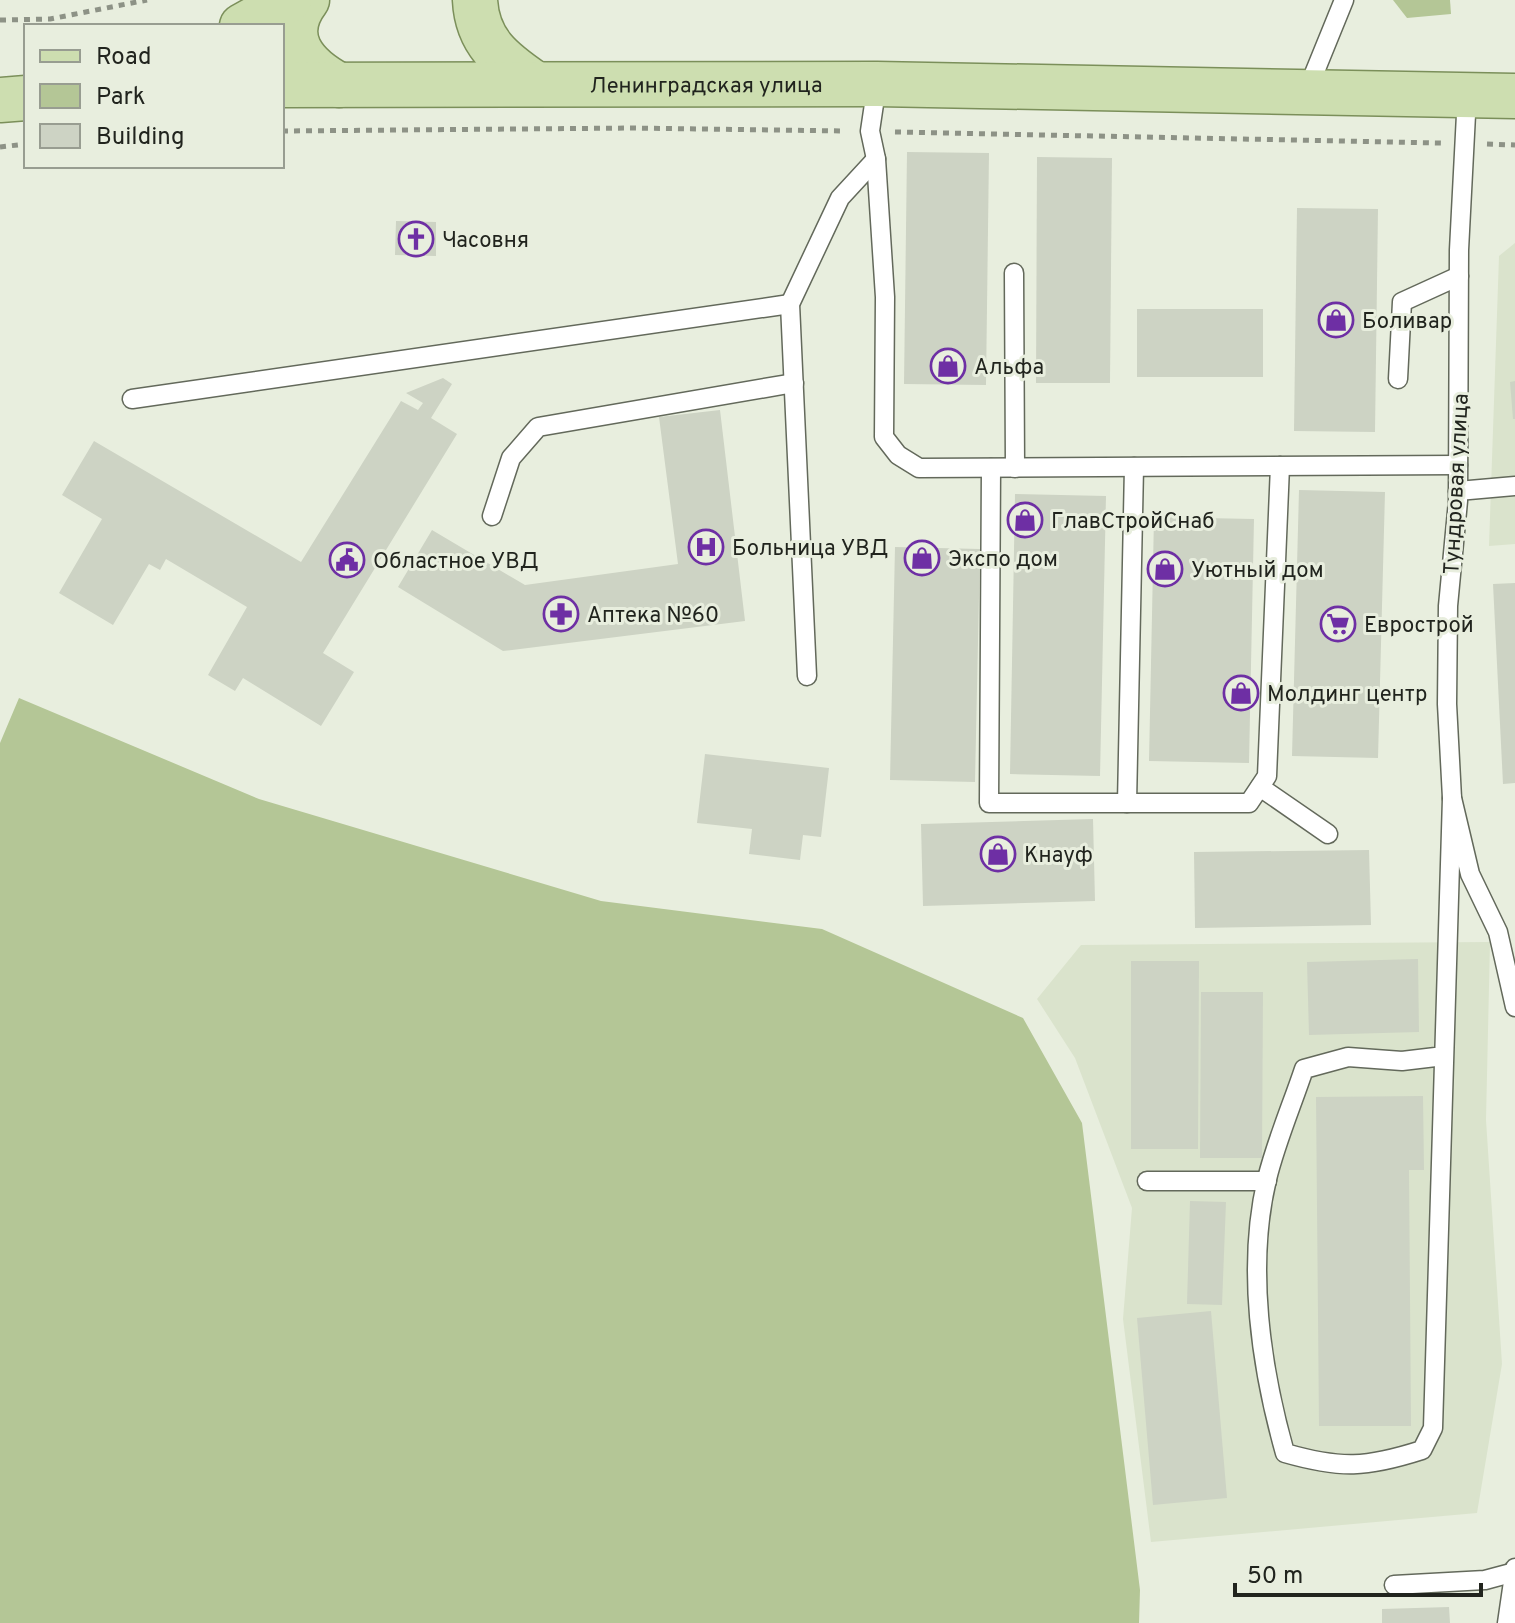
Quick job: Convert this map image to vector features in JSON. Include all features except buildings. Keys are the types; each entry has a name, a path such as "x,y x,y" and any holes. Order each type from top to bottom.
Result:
{"main road":[{"path":"475,0 483,38 499,59 534,83"},
{"path":"275,8 294,31 298,53 319,74 339,85"},
{"path":"877,84 1515,96"},
{"name":"Ленинградская улица","path":"284,85 877,84"},
{"path":"0,100 24,98"}],"lane":[{"path":"1307,91 1344,0"},
{"path":"877,84 870,131 876,159 885,297 884,437 898,455 919,468 1458,465"},
{"name":"Тундровая улица","path":"1467,95 1459,276 1458,491 1448,648 1452,798 1470,874 1498,932 1515,1007"},
{"path":"807,676 790,304 840,198 876,159"},
{"path":"1014,273 1015,468"},
{"path":"1398,379 1402,302 1459,276"},
{"path":"132,399 790,304"},
{"path":"492,516 511,458 538,427 794,383"},
{"path":"991,468 989,803 1249,803 1267,776 1280,466"},
{"path":"1127,803 1134,467"},
{"path":"1458,491 1515,486"},
{"path":"1260,787 1328,834"},
{"path":"1444,1056 1402,1061 1348,1057 1304,1069 1267,1181 1260,1248 1260,1309 1270,1400 1285,1453 1327,1465 1378,1464 1422,1450 1433,1428 1452,798"},
{"path":"1147,1181 1267,1181"},
{"path":"1394,1585 1485,1580 1515,1570 1507,1623"}],"path":[{"path":"0,20 50,19 147,0"},
{"path":"0,147 24,144"}],"shaded area":[{"path":"1515,243 1515,544 1489,546 1499,256"},
{"path":"1490,942 1486,1120 1502,1364 1477,1513 1151,1542 1123,1319 1132,1208 1075,1058 1037,999 1081,945"}],"green space":[{"path":"1393,0 1450,0 1451,14 1407,18"},
{"path":"19,698 259,799 601,901 822,929 1023,1018 1082,1123 1140,1590 1139,1623 0,1623 0,743"}],"place":[{"name":"Часовня","path":"416,239"},
{"name":"Боливар","path":"1336,320"},
{"name":"Альфа","path":"948,366"},
{"name":"ГлавСтройСнаб","path":"1025,520"},
{"name":"Больница УВД","path":"706,547"},
{"name":"Экспо дом","path":"922,558"},
{"name":"Областное УВД","path":"347,560"},
{"name":"Уютный дом","path":"1165,569"},
{"name":"Аптека №60","path":"561,614"},
{"name":"Еврострой","path":"1338,624"},
{"name":"Молдинг центр","path":"1241,693"},
{"name":"Кнауф","path":"998,854"}]}
